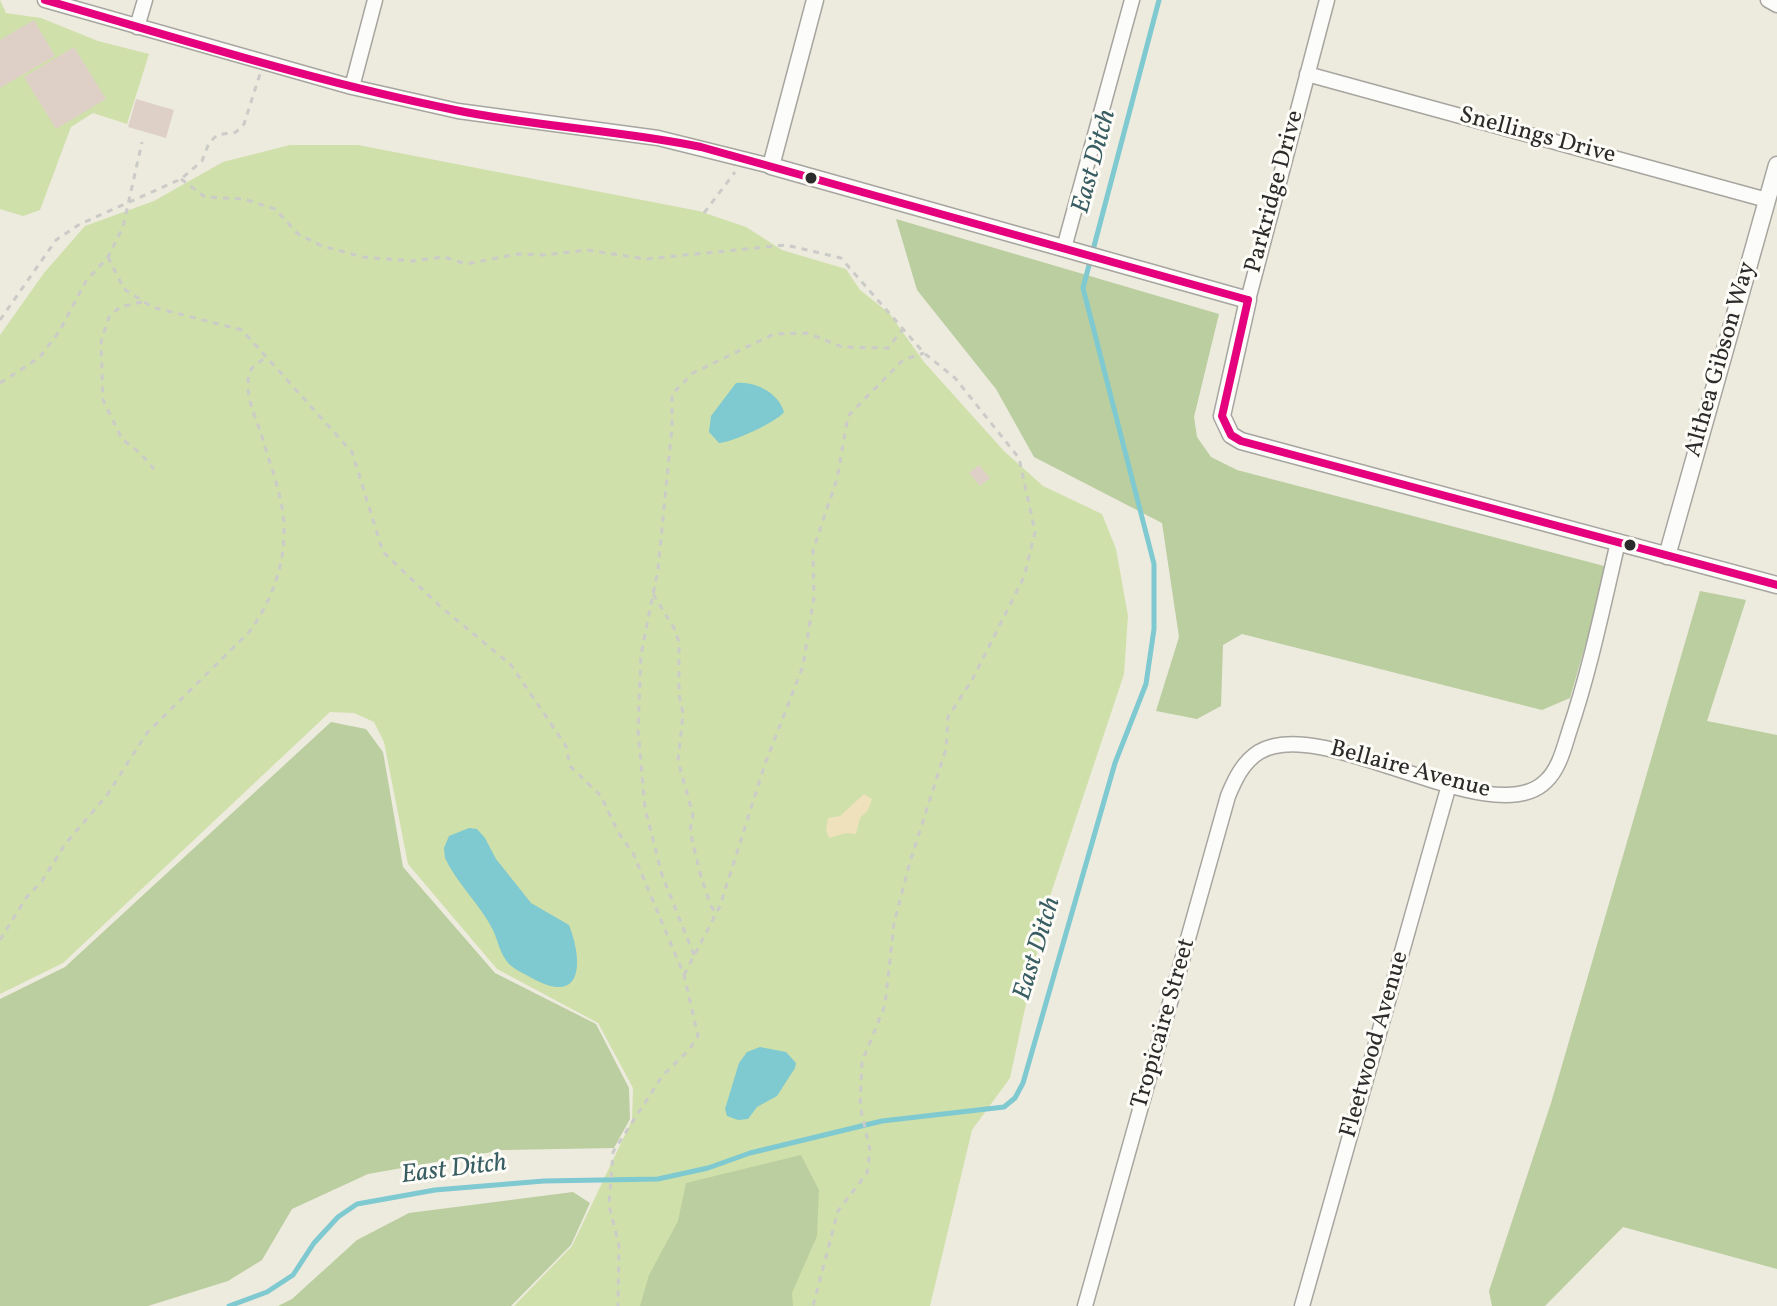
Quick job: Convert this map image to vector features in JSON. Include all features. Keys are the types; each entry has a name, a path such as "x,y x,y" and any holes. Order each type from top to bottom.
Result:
{"street":[{"path":"45,0 352,87 458,111 658,138 744,159 1248,300"},
{"path":"137,27 145,0"},
{"path":"352,87 375,0"},
{"path":"771,166 815,0"},
{"path":"1071,250 1132,0"},
{"name":"Parkridge Drive","path":"1327,0 1223,404 1222,416 1228,430 1241,441 1618,542"},
{"path":"1768,0 1777,5"},
{"name":"Snellings Drive","path":"1307,74 1767,200"},
{"name":"Althea Gibson Way","path":"1667,556 1777,165"},
{"path":"1618,542 1777,585"},
{"name":"Bellaire Avenue","path":"1261,751 1289,743 1308,744 1449,785 1507,796 1534,791 1550,777 1561,756 1579,702 1618,542"},
{"name":"Tropicaire Street","path":"1086,1306 1228,796 1245,765 1261,751"},
{"name":"Fleetwood Avenue","path":"1302,1306 1449,785"}],"path":[{"path":"0,320 56,240 80,224 181,179 202,161 209,143 217,135 236,132 244,124 263,63"},
{"path":"0,383 39,358 59,332 86,281 108,257 123,227 142,142"},
{"path":"704,213 744,159"},
{"path":"181,179 205,197 244,199 275,209 298,234 322,246 363,257 412,261 444,257 466,264 518,254 544,255 587,250 646,259 786,245 841,258 924,353 955,378 1019,458 1035,532 1024,577 972,680 948,717 946,749 894,923 885,1005 862,1062 860,1106 870,1150 867,1173 838,1211 813,1306"},
{"path":"108,257 124,289 152,307 242,330 352,452 383,552 441,607 511,665 566,746 570,766 601,796 618,832 633,853 684,975 698,1036 689,1050 663,1075 613,1152 610,1216 619,1246 618,1306"},
{"path":"143,301 120,307 109,317 101,342 103,400 122,439 154,469"},
{"path":"694,955 662,875 645,808 638,730 641,655 653,594 672,427 672,394 693,373 774,334 807,333 842,347 888,348 903,329"},
{"path":"684,975 716,913 765,764 803,666 814,597 813,550 837,479 848,416 903,360 924,353"},
{"path":"0,940 66,843 107,795 147,733 250,631 261,615 280,569 284,550 282,505 250,401 249,372 253,365 265,358"},
{"path":"653,594 679,642 679,694 683,714 678,761 693,815 690,831 693,846 711,906 716,913"}],"green space":[{"path":"0,0 6,13 41,18 98,41 149,54 127,124 93,113 71,127 40,210 23,216 0,209"},
{"path":"290,145 358,145 699,211 746,227 782,250 846,269 860,290 889,313 924,362 1004,451 1043,486 1102,514 1116,549 1128,616 1124,674 1048,902 1010,1078 972,1130 930,1306 514,1306 572,1246 632,1120 633,1088 598,1023 497,969 408,864 384,742 374,722 354,713 330,712 63,963 0,994 0,335 44,273 85,226 154,201 223,162"},
{"path":"896,219 1219,314 1194,417 1197,437 1211,457 1237,470 1608,567 1570,698 1542,710 1242,634 1223,645 1221,706 1197,719 1156,711 1179,637 1162,523 1034,457 996,389 917,290"},
{"path":"1700,591 1746,600 1707,721 1777,735 1777,1269 1623,1227 1545,1306 1492,1306 1489,1291 1551,1103"},
{"path":"331,722 366,729 383,752 403,867 495,973 596,1024 629,1088 630,1119 614,1148 503,1150 368,1174 292,1209 262,1260 228,1281 148,1306 0,1306 0,999 65,967"},
{"path":"801,1155 819,1190 817,1236 792,1293 793,1306 640,1306 649,1275 678,1221 686,1183"},
{"path":"573,1192 590,1203 571,1245 511,1306 278,1306 292,1299 357,1240 409,1213"}],"sand":[{"path":"864,794 872,799 868,810 860,818 856,834 846,833 829,838 826,830 828,818 840,816"}],"water":[{"path":"736,383 751,384 772,394 784,412 753,431 719,443 709,432 711,416"},
{"path":"469,828 477,829 485,838 496,859 531,903 569,925 577,954 577,967 575,977 569,984 560,987 547,985 516,969 506,960 488,921 445,858 444,848 449,836"},
{"path":"760,1047 786,1052 796,1063 795,1068 777,1096 757,1107 748,1119 738,1120 727,1116 725,1109 739,1063 747,1052"}],"building":[{"path":"34,20 55,56 0,88 0,40"},
{"path":"74,47 106,99 56,129 24,77"},
{"path":"136,99 174,110 166,138 128,127"},
{"path":"979,465 990,478 980,486 969,473"}],"waterway":[{"name":"East Ditch","path":"229,1306 267,1292 293,1275 314,1243 338,1217 357,1204 435,1190 544,1181 658,1179 882,1121 1004,1107 1015,1098 1023,1083 1115,763 1146,684 1154,629 1154,564 1083,288 1159,0"}],"transit line":[{"path":"45,0 249,59 403,99 516,121 640,136 701,147 1248,300"},
{"path":"1248,300 1222,416 1231,435 1241,441 1777,585"}]}
